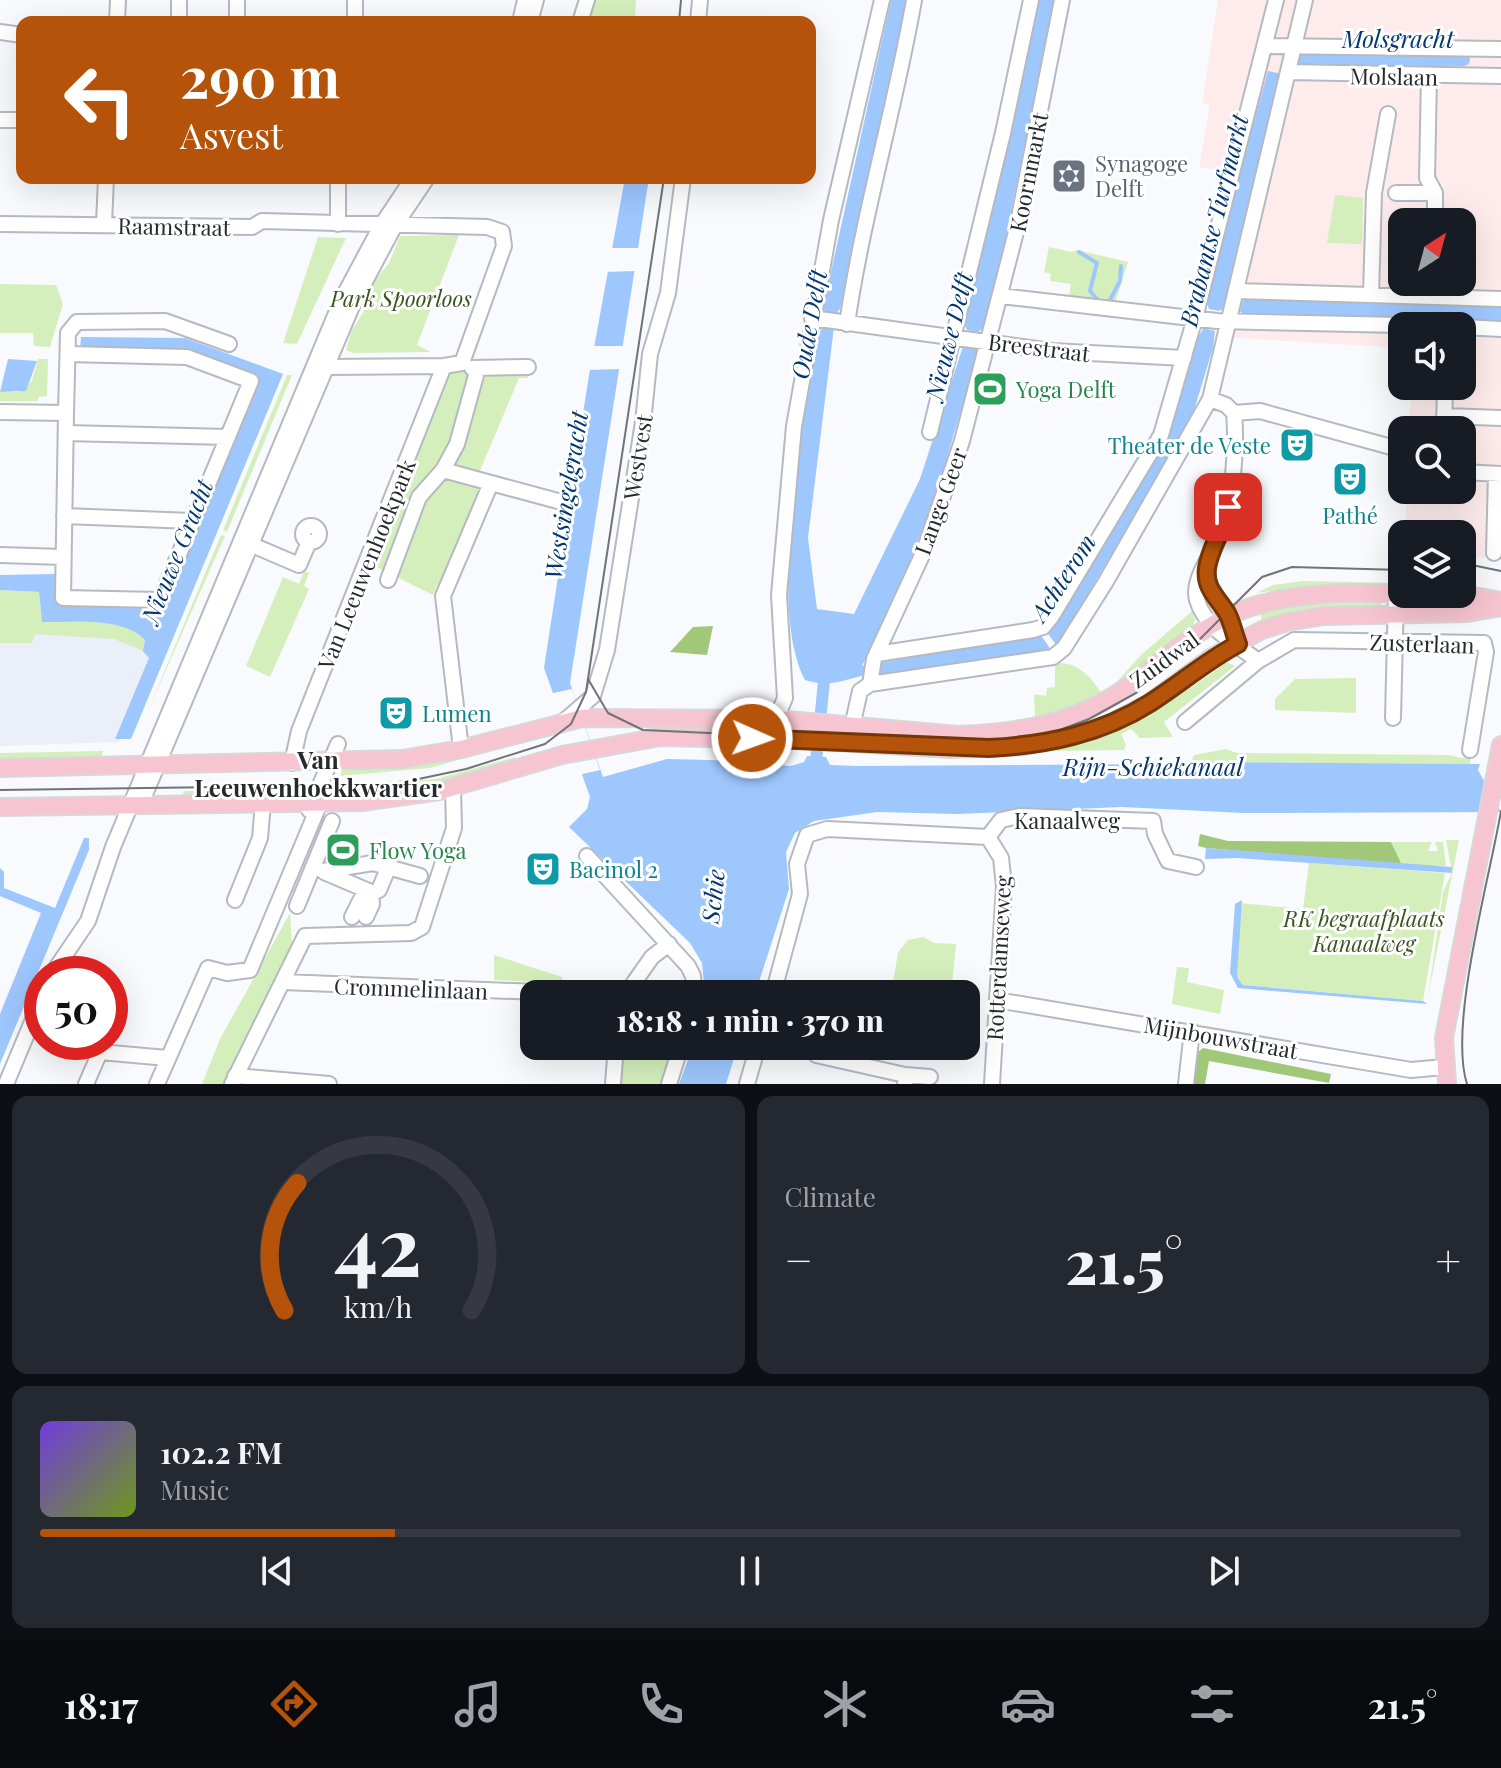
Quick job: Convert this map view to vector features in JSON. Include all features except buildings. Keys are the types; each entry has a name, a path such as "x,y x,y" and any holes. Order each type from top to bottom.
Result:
{"main road":[{"name":"Zuidwal","path":"0,807 316,803 388,799 453,788 562,755 660,737 805,740 852,727 958,735 1046,725 1118,693 1211,625 1255,606 1305,597 1388,595"},
{"name":"Zuidwal","path":"1476,597 1501,601"},
{"name":"Zuidwal","path":"0,768 402,759 461,749 581,714 776,719 808,722 830,733 989,748 1023,746 1086,735 1149,703 1212,657 1262,630 1306,618 1395,617 1501,607"},
{"path":"1447,1084 1444,1038 1501,745"},
{"path":"1448,1067 1456,1084"}],"street":[{"path":"776,719 785,698 779,595 786,509 830,320 882,0"},
{"path":"830,320 861,237 892,117 914,0"},
{"name":"Koornmarkt","path":"930,432 958,336 1031,0"},
{"name":"Koornmarkt","path":"984,341 1005,297 1062,0"},
{"path":"872,669 1046,659 1059,653 1149,509 1210,399 1258,68 1276,0"},
{"path":"852,727 860,691 872,669 1033,630 1048,623 1161,435 1184,358 1221,311 1305,0"},
{"name":"Molslaan","path":"1264,46 1437,65 1501,76"},
{"name":"Molslaan","path":"1258,68 1271,58 1285,64 1288,72 1437,65 1501,49"},
{"path":"1435,208 1435,193 1427,178 1437,65"},
{"path":"1371,295 1374,193 1388,114"},
{"path":"104,224 106,184"},
{"path":"338,184 338,224"},
{"path":"61,956 88,921 101,888 107,861 136,805 322,363 347,289 410,184"},
{"path":"387,226 422,184"},
{"name":"Westvest","path":"581,714 597,688 607,650 643,422 650,354 668,293 682,184"},
{"path":"1396,193 1435,193"},
{"name":"Raamstraat","path":"0,224 252,227 262,221 493,227 505,237 465,359 457,366 444,366"},
{"path":"1221,311 1371,295 1443,307"},
{"path":"1005,297 1221,311 1443,307 1501,299"},
{"name":"Breestraat","path":"830,320 1063,352 1184,358"},
{"path":"68,354 187,357 251,381 160,600 63,598 66,413 68,354 69,330 81,321 165,321 229,344"},
{"path":"1476,328 1501,329"},
{"name":"Lange Geer","path":"872,669 924,551 962,441 984,341"},
{"path":"322,363 444,366"},
{"name":"Van Leeuwenhoekpark","path":"292,763 296,745 444,366"},
{"name":"Van Leeuwenhoekpark","path":"388,580 419,497 443,470 457,444 475,368 528,367"},
{"path":"1210,399 1234,413 1260,411 1307,427 1388,447"},
{"path":"0,412 66,413"},
{"path":"1234,413 1226,517 1198,580 1196,595 1211,625 1258,661"},
{"path":"1476,420 1501,418"},
{"path":"66,433 228,437"},
{"name":"Van Leeuwenhoekpark","path":"443,470 565,503"},
{"path":"1476,473 1498,474 1494,553"},
{"path":"461,749 443,596 491,483"},
{"path":"64,516 192,521"},
{"path":"246,543 299,565 309,542"},
{"path":"0,555 63,557"},
{"path":"1207,564 1209,587 1229,617 1238,644"},
{"path":"1393,718 1395,608"},
{"name":"Zusterlaan","path":"1185,722 1258,661 1294,640 1484,643 1486,652 1470,750"},
{"path":"157,1084 208,968 227,973 250,970 338,744"},
{"path":"329,1084 234,1080 305,936 418,932 454,828 456,805 453,788"},
{"path":"235,900 260,838 263,803"},
{"path":"305,821 316,803"},
{"name":"Kanaalweg","path":"988,837 1008,817 1153,821 1155,834 1168,861"},
{"path":"297,906 318,870 332,821"},
{"path":"777,980 800,894 796,870 800,849 807,835 827,829 988,837"},
{"name":"Rotterdamseweg","path":"988,837 996,846 1004,872 992,1084"},
{"path":"587,856 688,966 693,980"},
{"path":"1153,871 1168,861 1196,867"},
{"path":"318,870 373,863 420,876"},
{"path":"359,917 361,899 379,890 389,866"},
{"path":"318,870 371,892"},
{"path":"636,980 652,957 669,944"},
{"name":"Crommelinlaan","path":"283,982 520,991"},
{"name":"Mijnbouwstraat","path":"997,1000 1411,1070 1448,1067"},
{"path":"1186,1084 1192,1031"},
{"path":"6,1084 24,1041"},
{"path":"86,1084 100,1052 167,1058"},
{"path":"613,1084 615,1060"},
{"path":"669,1084 677,1060"},
{"path":"747,1084 754,1060"},
{"path":"835,1060 905,1079 930,1077"}],"shaded area":[{"path":"1218,0 1501,0 1501,558 1476,557 1476,520 1406,520 1406,504 1476,504 1476,416 1410,416 1410,400 1476,400 1476,312 1388,312 1388,347 1222,337 1258,178 1199,167 1210,105 1202,103"},
{"path":"0,586 47,616 167,620 119,742 0,746"}],"green space":[{"path":"582,0 636,0 635,16 577,16"},
{"path":"1335,195 1363,198 1362,244 1327,243"},
{"name":"Park Spoorloos","path":"459,235 417,345 431,352 353,353 346,350 351,332 367,306 370,286 389,263 400,236"},
{"path":"318,237 346,238 297,344 283,343"},
{"path":"1049,247 1128,262 1114,306 1068,301 1071,284 1050,281 1051,274 1044,272"},
{"path":"0,284 56,285 63,304 50,347 34,346 33,333 0,333"},
{"path":"38,359 48,359 47,396 38,397 38,401 0,401 0,392 19,392 32,381"},
{"path":"445,371 531,371 528,378 519,378 479,473 481,492 441,587 437,585 433,595 374,566 378,557 373,555"},
{"path":"287,375 292,375 227,532 223,530"},
{"path":"221,535 225,536 147,713"},
{"path":"304,571 309,573 304,586 309,589 270,677 246,666 283,577 299,584"},
{"path":"1303,581 1388,583 1388,588 1307,587 1256,593 1273,585"},
{"path":"0,590 39,592 42,622 96,622 124,627 145,639 143,651 114,639 35,634 32,643 0,643"},
{"path":"1380,603 1385,607 1263,624 1259,611 1300,604"},
{"path":"1192,611 1195,620 1192,628 1144,668 1081,706 1014,726 1014,720 1035,717 1034,694 1046,696 1047,688 1055,687 1055,664 1076,667 1101,692 1115,684 1141,655"},
{"path":"713,626 707,655 670,652 693,627"},
{"path":"1227,662 1235,666 1164,722 1173,737 1140,738 1131,729 1121,734 1126,745 1124,750 1052,751 1052,747 1103,732 1144,715"},
{"path":"1356,678 1356,713 1275,710 1275,699 1295,679"},
{"path":"509,740 511,745 430,768 340,776 343,768"},
{"path":"1226,749 1237,753 1449,755 1461,758 1471,755 1470,764 1202,762 1190,765 1194,755"},
{"path":"103,751 100,760 0,761 0,753"},
{"path":"515,757 516,762 446,780 403,789 331,797 335,788 436,779"},
{"path":"304,789 300,797 181,799 184,791"},
{"path":"1200,834 1228,841 1391,842 1402,865 1206,848 1198,846"},
{"path":"1446,840 1459,840 1428,996 1443,892 1452,873"},
{"path":"1391,842 1432,842 1428,851 1438,851 1435,842 1443,842 1446,866 1402,865"},
{"name":"RK begraafplaats Kanaalweg","path":"1309,863 1445,873 1423,1001 1244,985 1237,978 1239,903 1303,909"},
{"path":"290,913 292,945 223,1084 202,1084 220,1039"},
{"path":"923,937 934,943 956,944 952,980 893,980 898,952 908,940"},
{"path":"494,955 562,977 562,980 494,980"},
{"path":"1177,967 1189,968 1187,982 1224,990 1220,1014 1172,1004"},
{"path":"1203,1048 1331,1074 1329,1083 1209,1061 1205,1084 1194,1084 1198,1052"},
{"path":"622,1060 671,1060 663,1084 621,1084"}],"water":[{"path":"891,0 907,0 840,309 836,314 826,313 823,308"},
{"path":"1036,0 1054,0 988,324 977,333 967,330 964,324 1008,140"},
{"path":"1428,54 1431,57 1429,68 1302,69 1295,65 1295,55"},
{"path":"1268,71 1278,73 1279,77 1226,307 1219,311 1209,309 1205,298"},
{"path":"624,184 648,184 570,683 603,777 667,759 753,761 754,764 791,766 804,762 807,756 826,757 830,765 859,766 1171,764 1172,779 1194,779 1196,767 1190,765 1202,762 1480,764 1478,770 1501,812 1244,813 1122,807 957,814 877,812 814,821 795,833 786,852 789,889 760,980 704,980 702,963 690,943 569,827 587,809 590,797 544,668 589,375"},
{"path":"1243,300 1432,302 1434,312 1388,312 1388,318 1243,314 1240,311"},
{"path":"1456,304 1501,304 1501,320 1476,320 1476,312 1454,312"},
{"path":"825,326 834,327 808,538 817,609 854,614 920,479 964,343 974,346 978,353 937,491 901,584 862,666 1041,635 1051,650 885,678 879,673 834,683 805,680 794,647 788,561 798,462 817,335"},
{"path":"1204,328 1215,331 1213,348 1191,420 1057,646 1046,631 1168,435 1193,344"},
{"path":"81,337 185,338 283,374 131,739 115,739 149,658 143,651 145,640 135,632 110,624 42,622 39,592 0,590 0,575 56,574 56,603 163,605 257,380 188,353 80,351"},
{"path":"8,359 37,361 26,391 0,392"},
{"path":"84,838 89,838 89,850 45,956 24,956 24,1006 0,1064 0,1014 41,913 0,896 0,868 4,872 4,888 55,908"},
{"path":"1206,848 1452,867 1452,873 1238,858 1205,859"},
{"path":"1242,900 1237,977 1243,985 1423,1001 1427,1004 1238,988 1230,973 1235,904"},
{"path":"688,1060 734,1060 726,1084 679,1084"}],"pier":[{"path":"608,248 639,248 635,271 604,272"},
{"path":"590,346 624,346 621,369 586,370"},
{"path":"572,689 600,770 578,775 549,694"}],"waterway":[{"name":"Molsgracht","path":"1418,60 1464,60"},
{"path":"1079,252 1097,263 1090,291 1099,301"},
{"path":"1109,302 1120,281 1121,266"},
{"path":"1422,309 1501,311"},
{"path":"815,772 825,671"}],"tram line":[{"path":"680,16 681,0"},
{"path":"0,790 364,785 409,781 466,769 545,744 571,724 586,692 663,184"},
{"path":"1476,566 1501,571"},
{"path":"588,679 608,713 643,730 973,745 1049,734 1089,719 1136,693 1190,649 1262,577 1292,567 1388,570"},
{"path":"1467,1084 1463,1058 1467,989 1501,811"}],"place":[{"name":"Synagoge Delft","path":"1069,176"},
{"name":"Yoga Delft","path":"990,389"},
{"name":"Theater de Veste","path":"1297,445"},
{"name":"Pathé","path":"1350,479"},
{"name":"Lumen","path":"396,713"},
{"name":"Flow Yoga","path":"343,850"},
{"name":"Bacinol 2","path":"543,869"}],"district":[{"name":"Van Leeuwenhoekkwartier","path":"318,773"}],"route":[{"path":"752,738 950,749 1023,746 1086,735 1130,714 1212,657 1238,644 1229,617 1212,593 1207,576 1207,564 1222,532 1228,507"}],"water label":[{"name":"Brabantse Turfmarkt","path":"1213,220"},
{"name":"Oude Delft","path":"808,324"},
{"name":"Nieuwe Delft","path":"948,336"},
{"name":"Westsingelgracht","path":"565,495"},
{"name":"Nieuwe Gracht","path":"176,551"},
{"name":"Achterom","path":"1062,577"},
{"name":"Rijn-Schiekanaal","path":"1153,766"},
{"name":"Schie","path":"712,896"}]}
